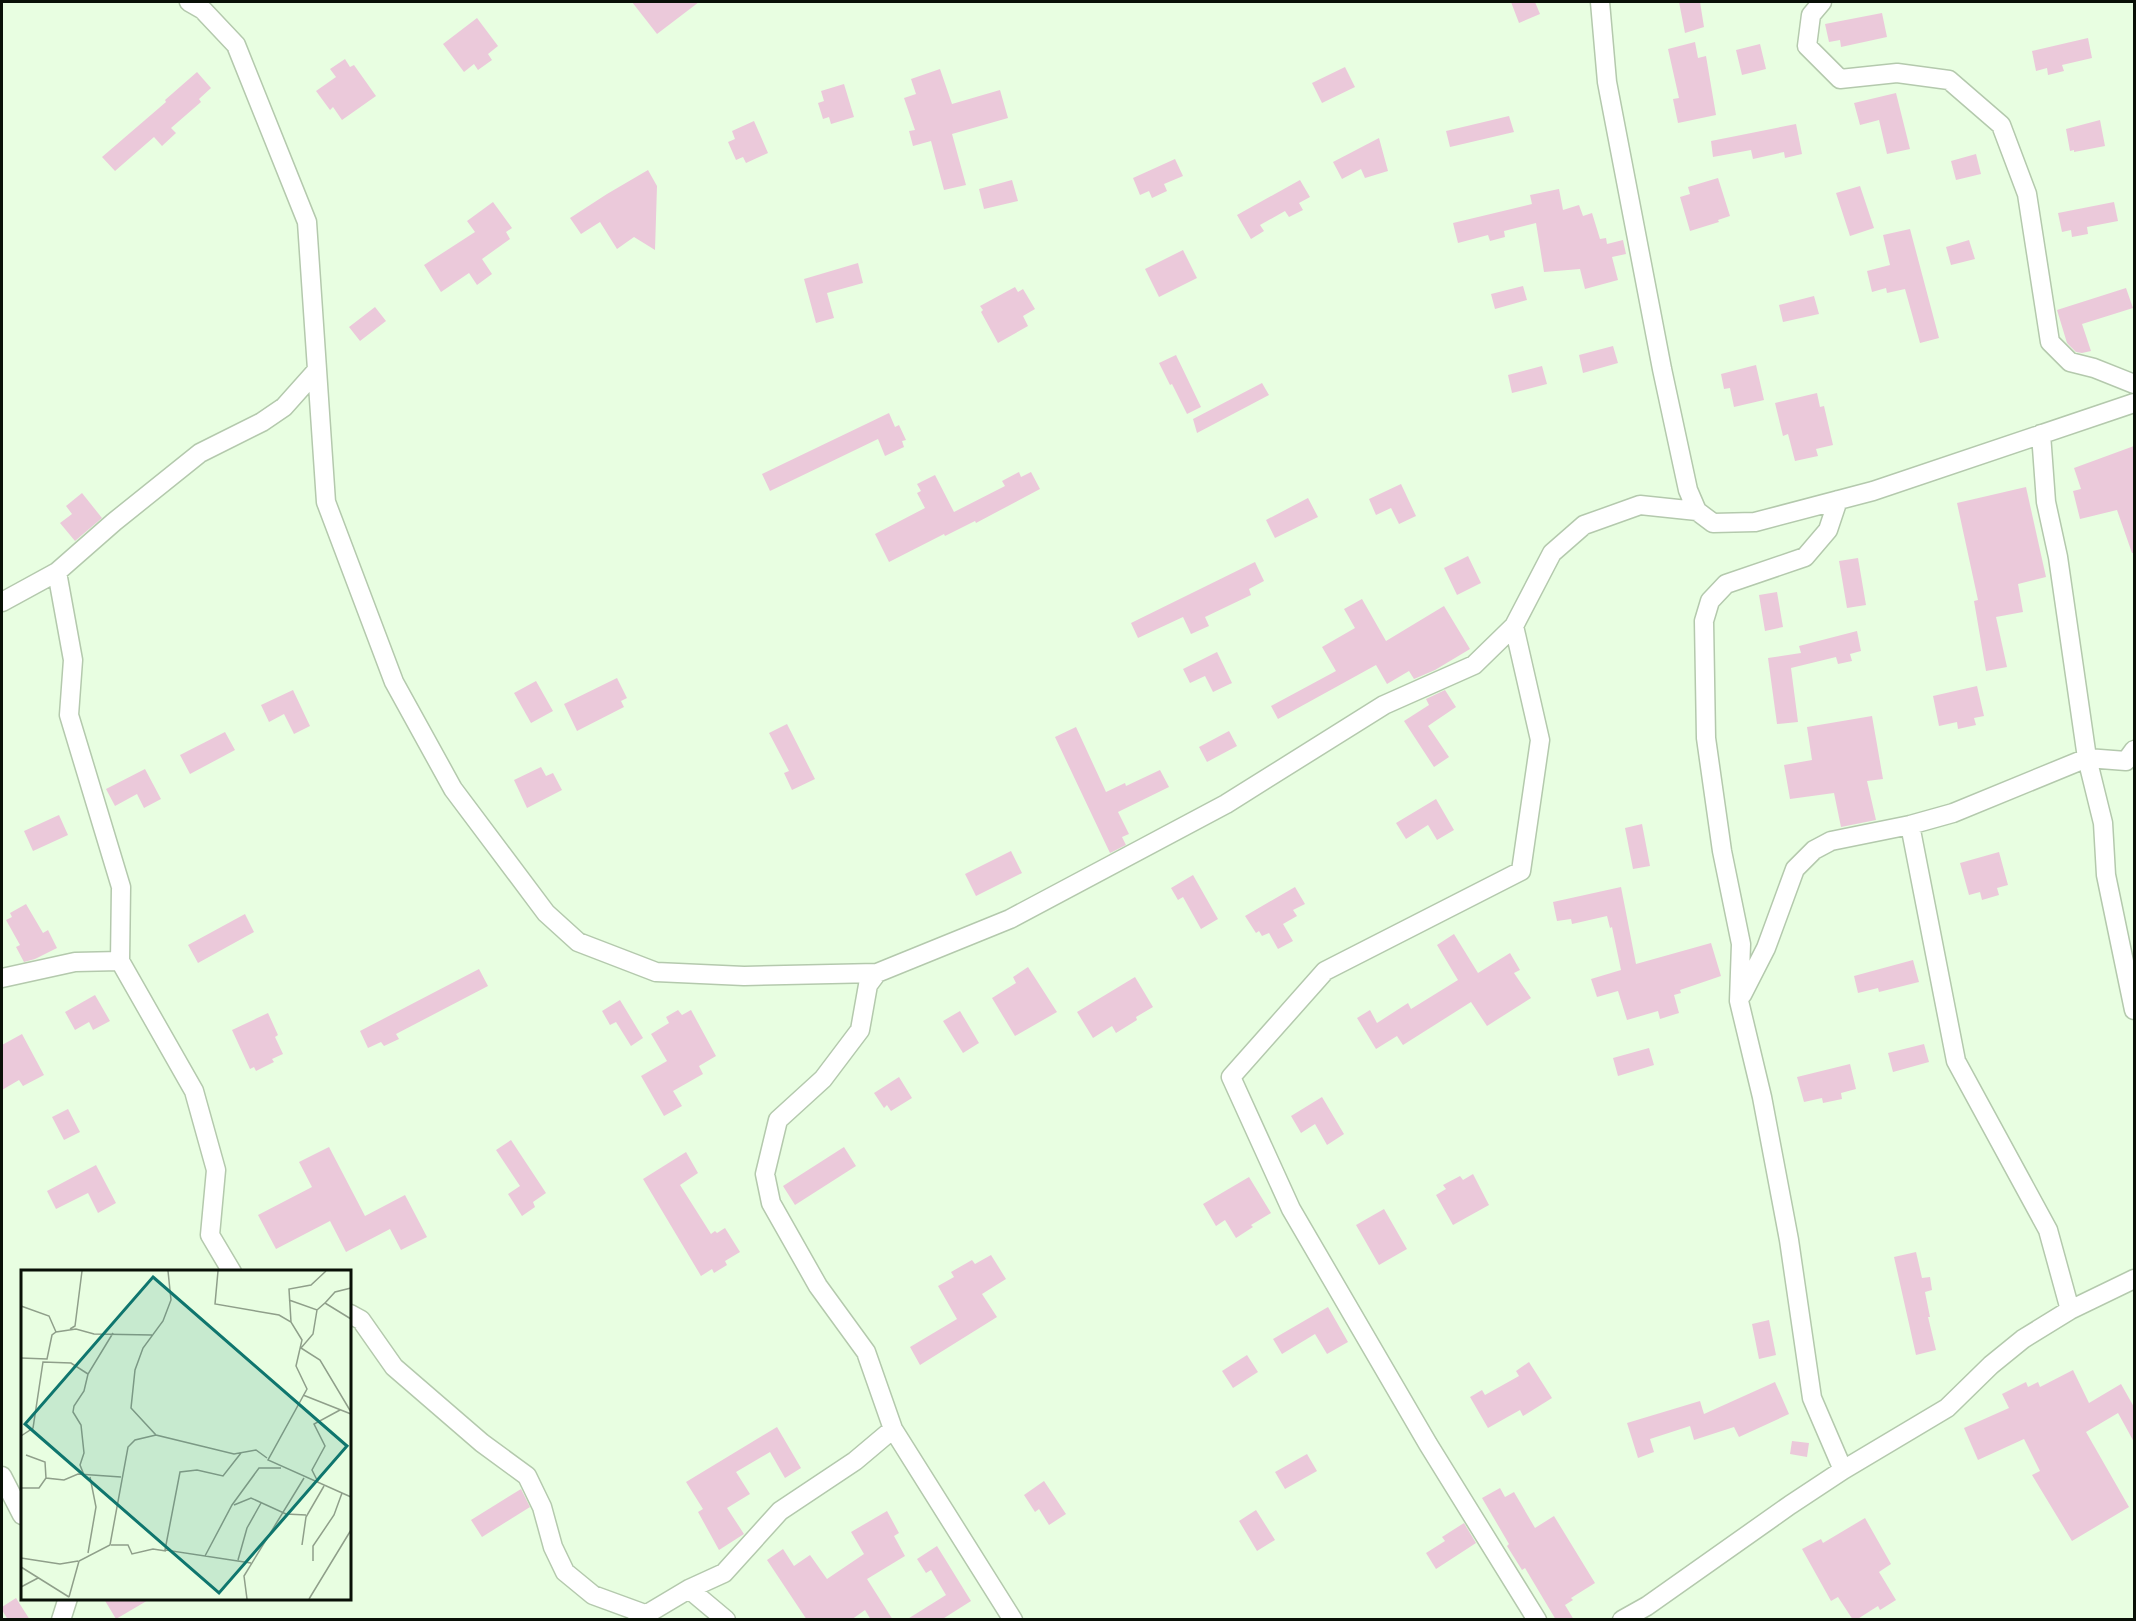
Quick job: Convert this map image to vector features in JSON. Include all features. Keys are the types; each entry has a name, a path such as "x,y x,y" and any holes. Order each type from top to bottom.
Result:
{"street":[{"path":"189,2 203,10 236,45 307,222 326,502 394,682 453,789 546,912 578,942 656,972 744,976 877,973 1010,919 1226,804 1384,705 1474,665 1514,626 1552,553 1584,525 1640,506 1697,511"},
{"path":"1600,2 1609,94 1664,380 1688,490 1697,511 1713,523 1755,522 1873,491 2134,403"},
{"path":"1822,2 1811,15 1807,46 1840,79 1896,73 1950,80 2001,125 2027,194 2050,342 2070,362 2094,368 2134,384"},
{"path":"2,602 57,572 114,522 200,453 262,422 284,407 317,370"},
{"path":"2041,434 2046,502 2058,557 2087,758 2103,823 2106,875 2134,1010"},
{"path":"1838,500 1828,530 1805,557 1726,584 1710,601 1704,621 1706,738 1722,851 1741,944 1739,1002 1762,1097 1789,1240 1812,1398 1843,1470"},
{"path":"57,572 73,660 69,715 121,887 120,961 194,1091 216,1170 210,1235 231,1270"},
{"path":"1514,626 1540,740 1521,871 1325,971 1231,1077 1290,1209 1428,1444 1537,1620"},
{"path":"1739,1002 1766,948 1795,869 1814,850 1831,841 1910,825 1953,813 2087,758 2126,760 2134,750"},
{"path":"1910,825 1956,1061 2048,1230 2070,1310"},
{"path":"2,978 75,962 120,961"},
{"path":"877,973 868,985 860,1030 823,1079 778,1120 765,1174 771,1203 818,1286 866,1352 893,1429 1013,1620"},
{"path":"1622,1620 1647,1606 1843,1470 1947,1408 1991,1365 2023,1340 2070,1310 2134,1279"},
{"path":"351,1315 361,1320 394,1368 482,1443 527,1476 542,1507 553,1547 565,1572 594,1595 641,1617 689,1589 724,1573 780,1511 855,1461 893,1429"},
{"path":"2,1476 21,1513"},
{"path":"689,1589 726,1620"},
{"path":"61,1620 68,1600"}],"building":[{"path":"632,2 699,2 657,34"},
{"path":"1511,2 1535,2 1540,14 1519,23"},
{"path":"1679,2 1700,2 1704,27 1685,33"},
{"path":"1882,13 1887,37 1841,47 1840,40 1829,42 1825,24"},
{"path":"477,18 498,46 488,54 492,60 478,70 474,64 464,72 443,44"},
{"path":"2088,38 2092,58 2062,65 2064,71 2048,75 2047,68 2036,71 2032,51"},
{"path":"1695,42 1698,58 1706,56 1716,115 1678,123 1673,99 1679,98 1668,49"},
{"path":"1760,44 1766,69 1742,75 1736,50"},
{"path":"345,59 350,67 354,65 376,96 342,120 333,107 330,110 316,91 336,77 330,69"},
{"path":"1345,67 1355,87 1322,103 1312,83"},
{"path":"940,69 952,104 1000,90 1008,118 952,134 966,185 944,190 931,141 913,146 909,131 915,130 904,98 916,94 911,79"},
{"path":"197,72 211,88 199,99 201,102 171,128 176,133 162,146 154,137 115,171 102,157"},
{"path":"844,84 854,117 831,124 829,117 823,119 818,103 824,101 821,91"},
{"path":"1896,93 1910,149 1887,154 1879,120 1860,125 1854,103"},
{"path":"1509,116 1514,132 1450,147 1446,131"},
{"path":"2100,120 2105,146 2070,151 2066,129"},
{"path":"754,121 768,153 746,163 743,157 736,160 728,142 735,139 732,131"},
{"path":"1796,124 1802,154 1785,158 1784,152 1753,159 1751,150 1713,157 1711,141"},
{"path":"1379,138 1388,171 1365,178 1361,169 1342,179 1333,162"},
{"path":"1976,154 1981,174 1956,180 1951,161"},
{"path":"1175,159 1183,176 1164,184 1167,191 1152,198 1149,191 1140,195 1133,178"},
{"path":"648,170 657,186 655,250 634,237 617,249 600,222 581,234 570,218"},
{"path":"1718,178 1730,216 1690,231 1680,197 1690,194 1688,187"},
{"path":"1012,180 1018,201 984,209 979,189"},
{"path":"1300,180 1310,197 1299,203 1303,210 1289,217 1285,211 1260,225 1264,231 1251,239 1237,215"},
{"path":"1860,186 1874,228 1850,236 1836,193"},
{"path":"1559,189 1563,210 1579,205 1583,216 1592,213 1600,239 1606,238 1607,244 1623,240 1626,254 1612,257 1618,280 1585,289 1580,269 1544,272 1536,223 1504,231 1505,237 1490,241 1488,235 1458,243 1453,223 1532,204 1530,195"},
{"path":"493,202 512,228 506,232 510,239 482,259 492,274 477,285 469,273 441,292 424,265 475,232 467,221"},
{"path":"2114,202 2118,221 2087,227 2088,234 2072,237 2071,230 2062,232 2058,213"},
{"path":"1910,229 1939,338 1920,343 1905,289 1887,293 1886,288 1872,292 1867,271 1890,265 1883,235"},
{"path":"1969,240 1975,259 1951,265 1946,247"},
{"path":"1183,250 1197,278 1159,297 1145,269"},
{"path":"858,263 863,283 827,293 834,318 816,323 804,279"},
{"path":"1523,286 1527,300 1495,309 1491,294"},
{"path":"1015,287 1018,292 1023,289 1035,309 1023,316 1028,326 998,343 980,306"},
{"path":"2126,288 2133,308 2082,324 2091,351 2076,352 2067,343 2057,310"},
{"path":"1814,296 1819,314 1783,322 1779,305"},
{"path":"375,307 386,321 360,341 349,327"},
{"path":"1613,346 1618,363 1583,373 1579,355"},
{"path":"1176,355 1201,407 1187,414 1159,363"},
{"path":"1756,365 1764,400 1734,407 1730,388 1724,389 1721,374"},
{"path":"1542,366 1547,384 1512,393 1508,375"},
{"path":"1262,383 1269,395 1197,433 1193,419"},
{"path":"1817,393 1820,407 1824,406 1833,445 1816,449 1818,456 1795,461 1788,434 1783,436 1775,403"},
{"path":"889,413 895,427 899,425 906,440 902,441 904,447 885,456 878,439 770,491 762,474"},
{"path":"2134,446 2134,553 2132,553 2117,510 2080,519 2073,491 2081,489 2074,468"},
{"path":"1019,472 1021,477 1031,472 1040,489 976,523 975,521 945,536 944,534 889,562 875,534 925,508 917,493 921,491 917,484 935,475 954,512 1005,486 1002,481"},
{"path":"1401,484 1416,516 1399,524 1391,508 1376,515 1369,499"},
{"path":"2026,487 2046,577 2018,584 2023,612 1996,617 2007,667 1986,671 1974,601 1978,600 1957,503"},
{"path":"82,493 102,518 75,541 60,523 72,514 66,506"},
{"path":"1308,498 1318,517 1275,538 1266,520"},
{"path":"1468,556 1481,583 1457,595 1444,568"},
{"path":"1858,558 1866,605 1847,608 1839,561"},
{"path":"1255,562 1264,581 1249,589 1251,595 1205,617 1209,626 1191,634 1183,617 1138,638 1131,623"},
{"path":"1777,592 1783,627 1765,631 1759,595"},
{"path":"1362,599 1386,641 1444,606 1470,649 1435,670 1414,679 1409,671 1387,684 1376,665 1278,719 1271,706 1336,671 1322,647 1355,628 1344,609"},
{"path":"1857,631 1861,651 1850,654 1852,661 1838,664 1836,657 1791,668 1798,722 1777,724 1768,658 1801,653 1799,646"},
{"path":"1217,652 1232,683 1213,692 1205,676 1190,683 1183,669"},
{"path":"617,678 627,698 621,701 624,707 577,731 564,704"},
{"path":"536,681 553,711 531,723 514,693"},
{"path":"1977,686 1984,716 1974,718 1976,725 1958,729 1957,722 1939,726 1933,696"},
{"path":"293,690 310,726 294,734 284,714 269,722 261,705"},
{"path":"1445,690 1456,707 1428,726 1449,757 1434,767 1404,721 1429,705 1426,699"},
{"path":"1872,716 1883,779 1867,781 1876,820 1841,827 1834,793 1790,799 1784,765 1812,760 1807,727"},
{"path":"787,724 815,779 792,790 784,773 789,771 769,733"},
{"path":"1076,727 1106,792 1125,783 1126,786 1160,770 1169,787 1118,812 1129,834 1122,837 1126,845 1110,853 1055,737"},
{"path":"1229,731 1237,746 1207,762 1199,747"},
{"path":"225,732 235,750 190,774 180,755"},
{"path":"541,767 546,776 553,773 562,790 527,808 514,780"},
{"path":"145,769 161,799 144,808 137,794 115,806 106,789"},
{"path":"1436,799 1454,830 1437,840 1428,825 1406,839 1396,823"},
{"path":"59,815 68,835 33,851 24,831"},
{"path":"1642,824 1650,866 1633,869 1625,828"},
{"path":"1011,851 1022,873 976,896 965,874"},
{"path":"1999,852 2008,885 1997,888 1999,895 1982,900 1980,892 1969,895 1960,863"},
{"path":"1193,875 1218,919 1201,929 1183,897 1178,900 1171,888"},
{"path":"1295,887 1305,904 1293,910 1297,916 1283,924 1293,941 1278,949 1269,933 1262,936 1259,931 1256,933 1245,916"},
{"path":"1621,887 1636,964 1711,943 1721,976 1680,990 1681,993 1674,995 1679,1013 1660,1019 1658,1011 1627,1020 1618,991 1597,997 1591,979 1621,970 1612,927 1610,928 1607,916 1572,924 1571,919 1557,921 1553,902"},
{"path":"26,904 43,933 48,930 57,948 24,962 16,947 20,945 6,920 12,917 10,913"},
{"path":"245,914 254,932 198,963 188,945"},
{"path":"1454,934 1478,973 1510,953 1520,970 1514,973 1531,998 1487,1026 1471,1002 1403,1045 1397,1036 1376,1049 1357,1018 1370,1010 1377,1023 1408,1003 1411,1009 1458,980 1437,945"},
{"path":"1913,960 1919,982 1879,992 1878,988 1858,993 1854,976"},
{"path":"1028,967 1057,1012 1015,1036 992,998 1016,983 1013,977"},
{"path":"479,969 488,986 396,1034 399,1039 384,1046 381,1042 368,1048 360,1031"},
{"path":"1135,977 1153,1007 1116,1033 1112,1026 1093,1038 1077,1012"},
{"path":"95,995 110,1021 93,1030 89,1022 75,1030 65,1012"},
{"path":"620,1000 643,1038 631,1046 616,1022 610,1025 602,1011"},
{"path":"678,1010 682,1015 691,1010 716,1056 699,1066 703,1074 673,1091 682,1106 664,1116 641,1076 667,1061 651,1034 669,1023 666,1017"},
{"path":"960,1011 979,1043 963,1053 943,1021"},
{"path":"268,1013 278,1035 275,1037 283,1054 272,1059 274,1062 256,1071 254,1067 250,1069 232,1030"},
{"path":"22,1034 44,1075 23,1086 19,1080 2,1090 2,1045"},
{"path":"1924,1044 1929,1062 1893,1072 1888,1053"},
{"path":"1649,1048 1654,1065 1618,1076 1613,1058"},
{"path":"1850,1064 1856,1089 1841,1093 1842,1099 1823,1103 1822,1098 1804,1102 1797,1077"},
{"path":"899,1077 912,1098 891,1111 887,1105 884,1108 874,1093"},
{"path":"1322,1097 1344,1134 1327,1145 1315,1124 1301,1133 1291,1116"},
{"path":"68,1109 80,1132 64,1140 52,1117"},
{"path":"511,1140 546,1193 533,1202 535,1207 522,1216 508,1194 520,1186 496,1150"},
{"path":"329,1147 365,1216 405,1195 427,1237 401,1250 390,1229 346,1252 330,1221 276,1249 258,1215 312,1187 299,1162"},
{"path":"844,1147 856,1166 795,1205 783,1186"},
{"path":"686,1152 698,1173 680,1185 711,1234 725,1228 740,1252 725,1261 727,1265 714,1273 712,1269 701,1276 643,1179"},
{"path":"96,1165 116,1203 98,1213 88,1193 56,1209 47,1191"},
{"path":"1473,1174 1489,1205 1453,1225 1436,1195 1446,1189 1443,1185 1460,1176 1463,1180"},
{"path":"1249,1177 1271,1213 1251,1225 1253,1227 1236,1238 1225,1220 1216,1226 1203,1204"},
{"path":"1384,1209 1407,1249 1379,1265 1356,1225"},
{"path":"1916,1252 1922,1278 1930,1277 1932,1290 1925,1292 1936,1350 1916,1355 1894,1257"},
{"path":"991,1255 1006,1279 982,1294 997,1317 920,1365 910,1347 957,1319 938,1286 954,1277 951,1272 972,1260 975,1264"},
{"path":"1328,1307 1348,1342 1327,1354 1315,1334 1282,1354 1273,1339"},
{"path":"1769,1320 1776,1355 1759,1359 1752,1324"},
{"path":"1247,1355 1258,1372 1233,1388 1222,1371"},
{"path":"1529,1362 1552,1398 1523,1416 1520,1410 1488,1428 1470,1397 1482,1390 1485,1395 1519,1376 1516,1371"},
{"path":"2073,1370 2089,1403 2121,1384 2134,1407 2134,1442 2118,1413 2086,1432 2129,1507 2072,1541 2032,1475 2040,1471 2024,1439 1978,1460 1964,1428 2009,1408 2002,1394 2026,1382 2028,1387 2038,1382 2040,1387"},
{"path":"1775,1382 1789,1414 1739,1437 1734,1427 1694,1440 1690,1426 1650,1439 1654,1452 1638,1458 1627,1423 1700,1401 1704,1414"},
{"path":"777,1427 801,1468 785,1478 770,1452 736,1472 750,1494 727,1508 744,1534 719,1550 698,1512 703,1509 686,1482"},
{"path":"1792,1441 1809,1443 1807,1457 1790,1454"},
{"path":"1307,1454 1317,1471 1285,1489 1275,1472"},
{"path":"1044,1481 1066,1514 1049,1525 1039,1509 1035,1512 1024,1495"},
{"path":"1500,1488 1505,1497 1514,1492 1535,1528 1554,1516 1595,1583 1571,1598 1573,1600 1565,1605 1574,1620 1556,1620 1525,1568 1522,1570 1507,1546 1509,1544 1482,1498"},
{"path":"521,1489 530,1507 482,1537 471,1520"},
{"path":"1256,1510 1275,1540 1257,1551 1239,1521"},
{"path":"887,1511 899,1533 894,1536 905,1556 867,1579 893,1620 871,1620 865,1610 851,1620 807,1620 767,1560 783,1549 794,1566 810,1555 827,1579 864,1554 851,1532"},
{"path":"1865,1518 1891,1564 1879,1572 1896,1600 1880,1610 1878,1606 1853,1620 1838,1597 1831,1601 1802,1549 1821,1539 1823,1543"},
{"path":"1464,1523 1476,1543 1436,1569 1426,1553 1445,1541 1442,1537"},
{"path":"937,1546 971,1601 941,1620 906,1620 946,1595 931,1570 926,1573 917,1559"},
{"path":"16,1598 30,1620 8,1620 2,1607"},
{"path":"105,1600 148,1600 116,1619"}]}
